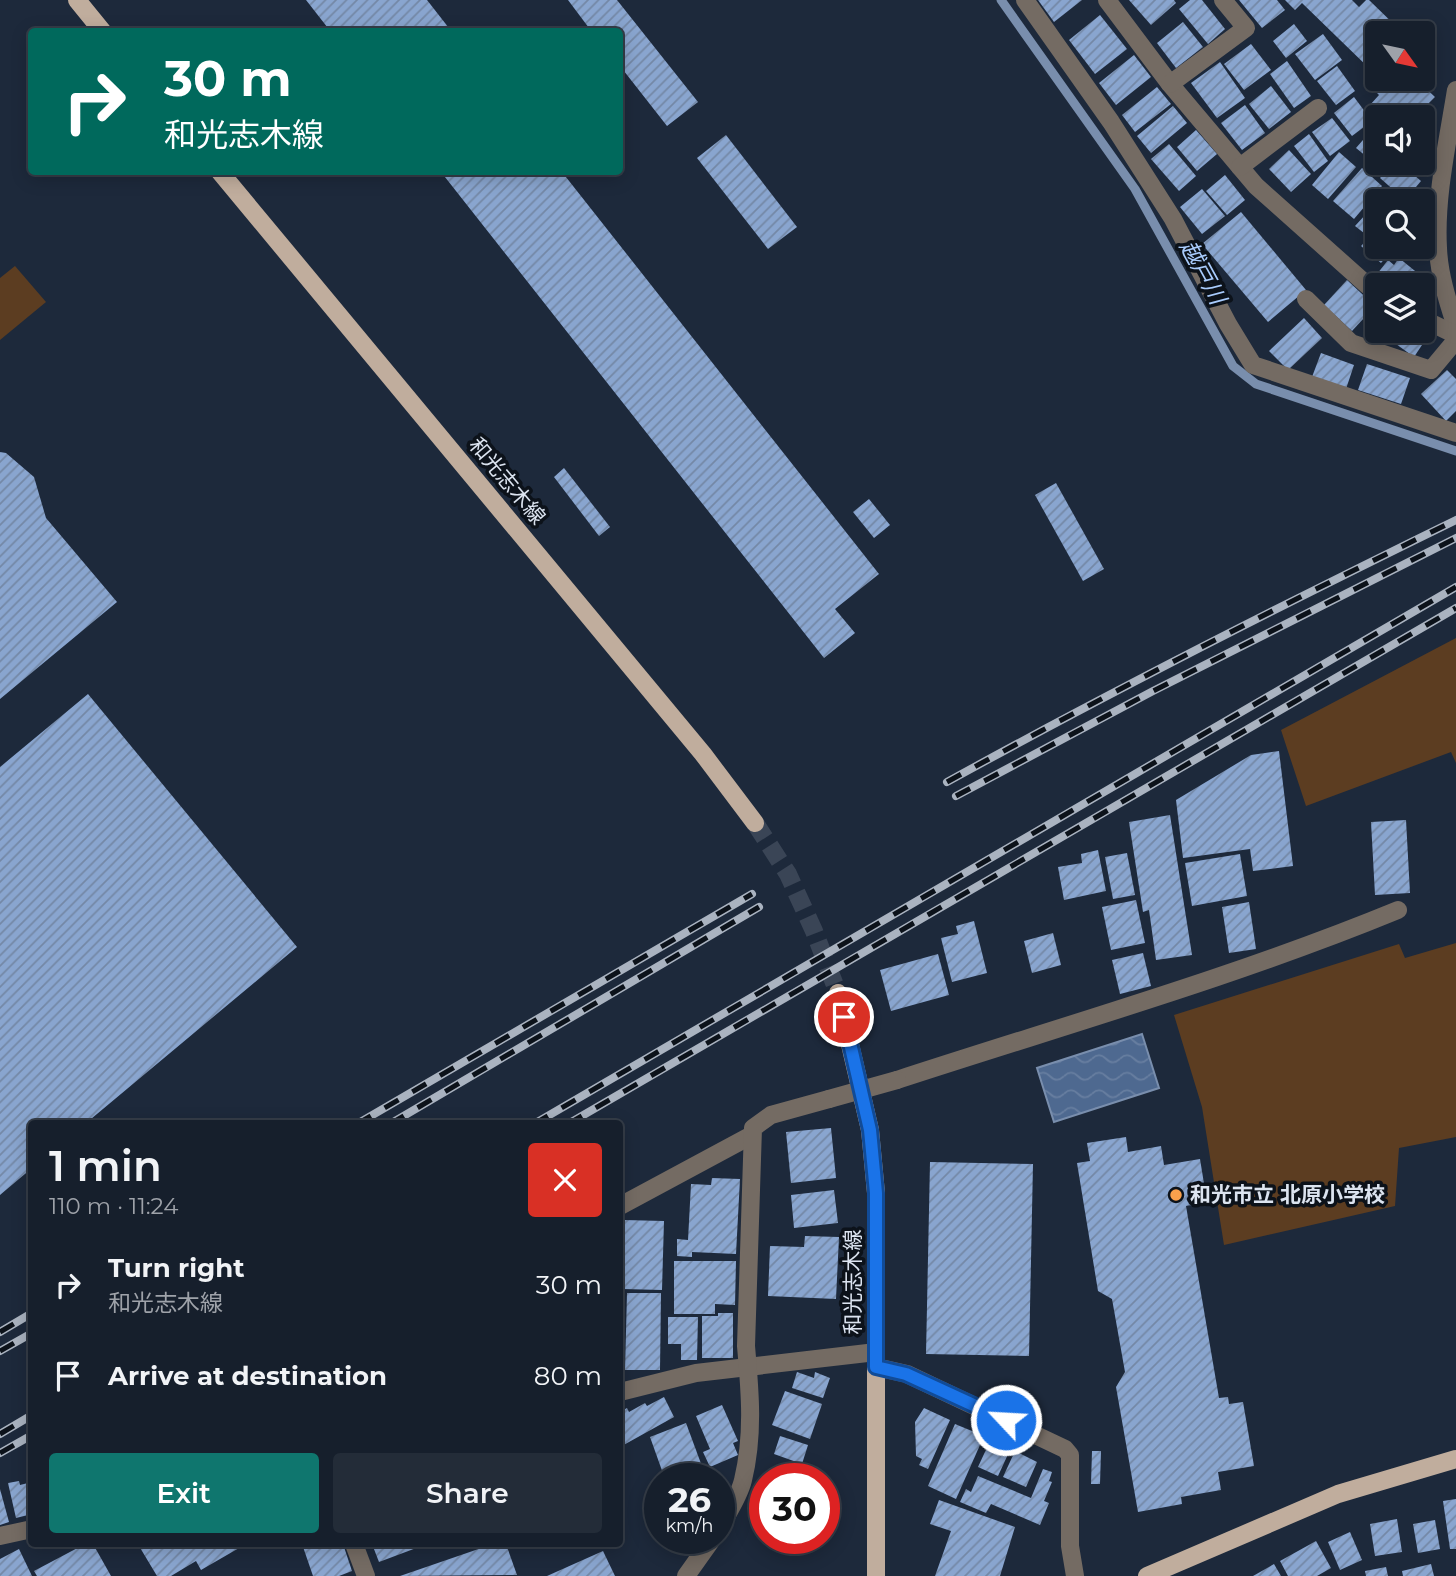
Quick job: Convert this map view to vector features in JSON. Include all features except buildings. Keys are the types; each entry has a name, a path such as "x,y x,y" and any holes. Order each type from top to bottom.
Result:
{"main road":[{"path":"77,0 100,28"},
{"name":"和光志木線","path":"222,175 703,754 755,823"},
{"name":"和光志木線","path":"838,993 870,1130 876,1193 876,1576"},
{"path":"1147,1576 1338,1494 1456,1459"}],"street":[{"path":"1025,0 1111,122 1173,219 1228,324 1253,365 1456,433"},
{"path":"1107,0 1170,84 1256,186 1365,283"},
{"path":"1170,84 1246,28 1223,0"},
{"path":"1456,90 1450,164 1441,188 1438,248 1445,293 1456,327"},
{"path":"1240,167 1318,108"},
{"path":"1306,299 1351,343 1431,370 1456,338 1435,326"},
{"path":"735,1498 743,1483 751,1430 746,1346 753,1128 771,1115 897,1080 1219,978 1398,910"},
{"path":"623,1204 752,1135"},
{"path":"623,1391 696,1373 747,1367 876,1360 1065,1449 1069,1455 1069,1546 1075,1576"},
{"path":"0,1536 28,1530"},
{"path":"355,1547 366,1576"},
{"path":"686,1576 702,1554"}],"shaded area":[{"path":"15,266 46,302 0,340 0,278"},
{"path":"1456,638 1456,763 1451,752 1306,806 1281,730"},
{"path":"1456,943 1456,1137 1399,1148 1395,1206 1224,1245 1202,1107 1174,1015 1399,944 1405,958"}],"water":[{"path":"1142,1034 1159,1088 1054,1122 1037,1068"}],"waterway":[{"name":"越戸川","path":"1001,0 1135,189 1233,366 1256,384 1456,451"}],"tunnel":[{"path":"755,823 788,874 838,993"}],"railway":[{"path":"947,782 1200,648 1456,520"},
{"path":"956,796 1153,691 1456,538"},
{"path":"541,1120 1456,587"},
{"path":"575,1120 1456,608"},
{"path":"364,1120 752,894"},
{"path":"397,1120 759,907"},
{"path":"0,1332 28,1315"},
{"path":"0,1351 28,1335"},
{"path":"0,1434 28,1417"},
{"path":"0,1453 28,1437"}],"place":[{"name":"和光市立 北原小学校","path":"1176,1195"}],"route":[{"path":"844,1017 870,1130 876,1193 876,1367 906,1374 1006,1420"}]}
